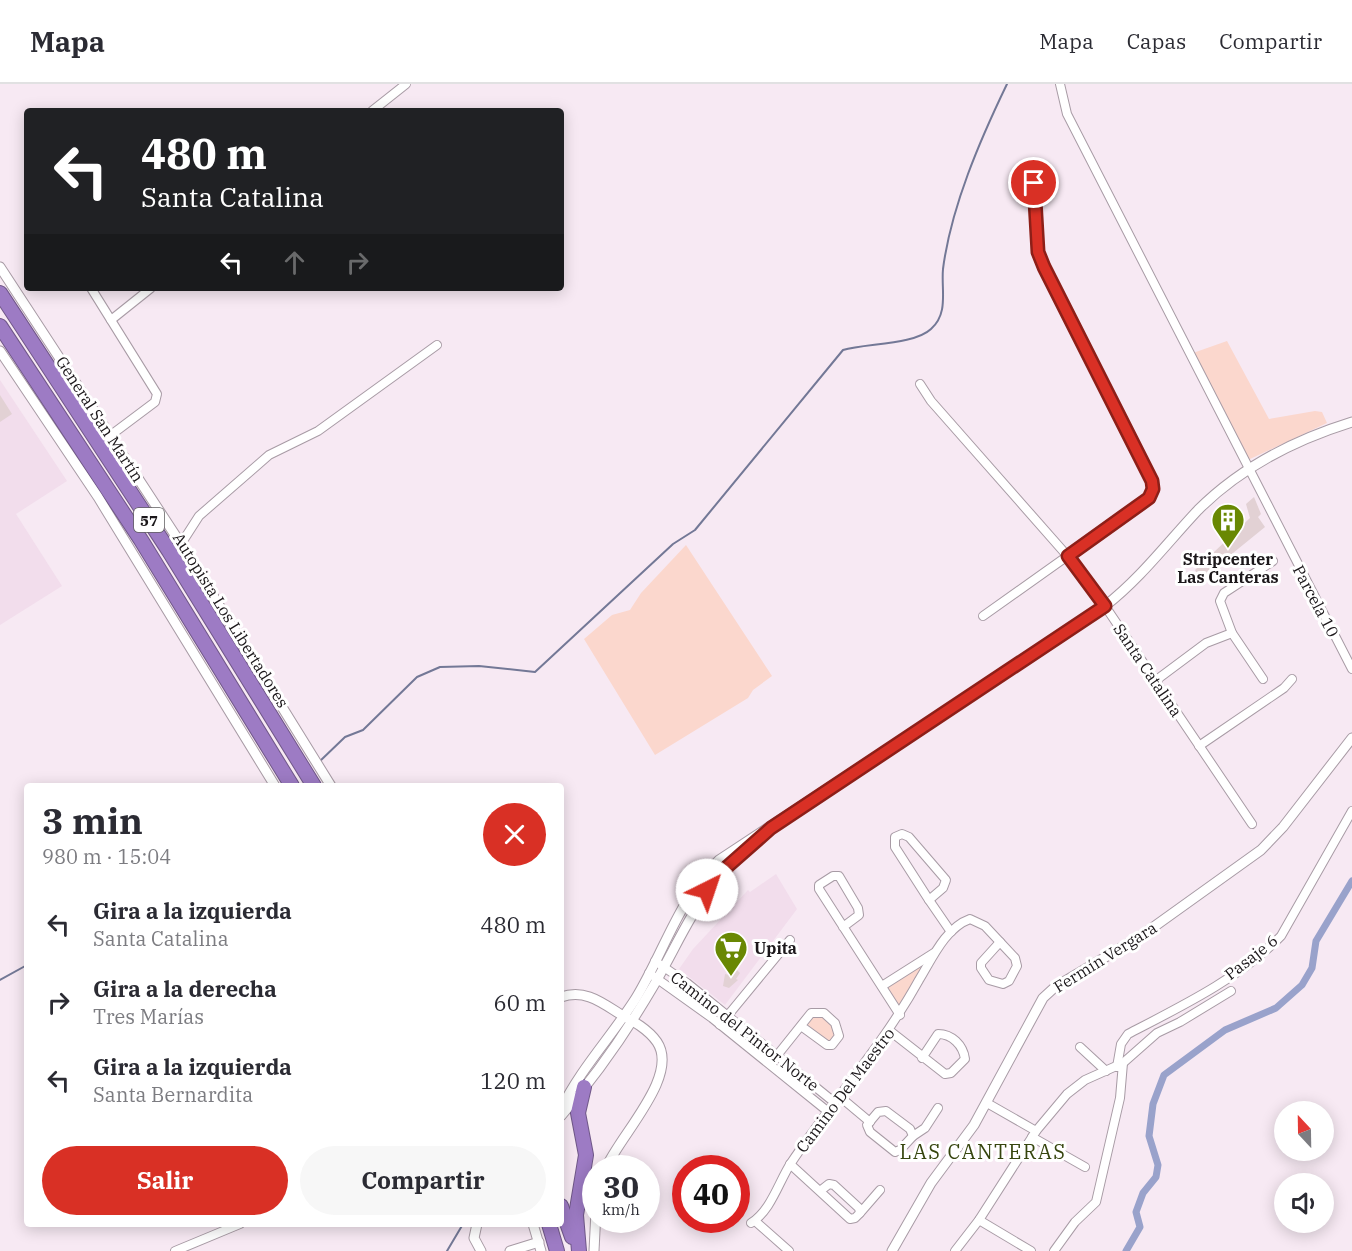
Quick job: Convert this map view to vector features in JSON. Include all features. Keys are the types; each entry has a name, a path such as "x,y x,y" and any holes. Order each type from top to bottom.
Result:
{"highway":[{"name":"Autopista Los Libertadores","path":"0,293 147,516 313,783"},
{"name":"Autopista Los Libertadores","path":"0,326 158,566 290,783"},
{"path":"577,1251 576,1215 586,1155 578,1113 584,1087"},
{"path":"564,1214 577,1251"},
{"path":"550,1227 557,1251"}],"street":[{"path":"376,108 406,84"},
{"name":"Parcela 10","path":"1060,84 1067,114 1352,669"},
{"path":"983,616 1149,498 1153,489 1152,481 1038,252 1034,183"},
{"name":"General San Martín","path":"0,267 181,544 329,783"},
{"path":"93,291 157,397 155,402 111,435"},
{"path":"111,320 147,291"},
{"path":"181,544 196,518 269,455 318,431 437,345"},
{"path":"0,352 114,525 273,783"},
{"name":"Santa Catalina","path":"920,384 931,402 1068,556 1105,606 1252,824"},
{"path":"564,1112 632,1021 653,975 655,961 689,897 703,877 729,853 771,828 1105,606 1143,573 1204,504 1248,469 1297,441 1352,422"},
{"path":"1263,679 1232,633 1221,606 1221,597 1273,561"},
{"path":"1155,681 1206,643 1232,633"},
{"path":"1199,746 1284,688 1292,678"},
{"name":"Fermín Vergara","path":"892,1251 916,1205 968,1134 987,1103 1047,994 1142,936 1252,857 1283,826 1352,738"},
{"name":"Pasaje 6","path":"1054,1251 1075,1222 1096,1202 1120,1098 1121,1044 1128,1034 1224,979 1270,947 1281,936 1352,811"},
{"path":"564,1104 581,1073 623,1015 653,975 663,968 686,922 707,890 728,866 771,828"},
{"path":"929,900 943,888 946,880 909,837 898,835 894,841 895,847 929,900 951,932 961,922 970,919 985,926 1000,942 1014,958 1017,966 1009,981 1003,984 989,980 982,974 981,968 981,963 1000,942"},
{"path":"843,927 859,915 858,908 839,876 833,876 819,885 819,889 843,927 882,986 900,1015"},
{"name":"Camino Del Maestro","path":"789,1251 753,1222 826,1110 890,1031 935,953 951,932"},
{"path":"720,1026 790,940"},
{"name":"Camino Del Maestro","path":"882,986 935,953"},
{"name":"Camino del Pintor Norte","path":"655,961 687,983 777,1056 870,1122 867,1125 870,1132 895,1152 900,1150 913,1136"},
{"name":"Camino del Pintor Norte","path":"653,975 826,1110"},
{"name":"Pasaje 6","path":"1120,1065 1157,1033 1231,991"},
{"path":"564,996 577,994 590,996 623,1015 656,1040 662,1056 663,1069 657,1084 613,1155"},
{"path":"770,1065 811,1013 824,1013 835,1023 839,1036 832,1044 827,1045 801,1026"},
{"path":"890,1031 922,1058 945,1074 951,1073 965,1059 957,1042 944,1034 938,1034 922,1058"},
{"path":"1080,1047 1106,1071"},
{"path":"955,1251 979,1220 1034,1134 1072,1090 1120,1065"},
{"path":"987,1103 1084,1167"},
{"path":"870,1122 878,1112 886,1111 910,1130 913,1136 925,1128 938,1108"},
{"path":"790,1164 850,1219 855,1218 880,1190"},
{"path":"820,1191 829,1184 834,1185 859,1208 860,1213"},
{"path":"979,1220 1031,1251"},
{"path":"174,1251 233,1227"},
{"path":"476,1227 474,1238 481,1251"},
{"path":"510,1251 540,1246 534,1227"},
{"path":"594,1251 595,1233"}],"shaded area":[{"path":"1227,341 1269,419 1315,411 1322,412 1327,423 1250,459 1247,458 1193,353"},
{"path":"0,380 67,481 16,514 62,586 0,625"},
{"path":"686,545 772,676 753,690 748,698 655,755 584,639 612,615 630,610 641,593"},
{"path":"776,874 797,909 725,1005 679,969 693,949 748,890 750,892"},
{"path":"926,962 899,1008 885,986"},
{"path":"818,1014 833,1023 836,1039 827,1043 807,1026 813,1016"}],"building":[{"path":"0,395 12,414 0,422"},
{"name":"Stripcenter Las Canteras","path":"1254,497 1261,514 1258,517 1265,527 1201,579 1195,570 1250,518 1246,504"},
{"name":"Upita","path":"735,968 740,973 736,979 738,980 729,988 723,986 725,974 729,975"}],"waterway":[{"path":"319,762 345,737 363,730 417,677 440,667 479,666 535,672 673,544 695,530 843,350 902,341 931,329 937,323 942,309 943,269 960,198 977,151 1007,84"},
{"path":"1126,1251 1140,1227 1136,1212 1143,1193 1156,1177 1158,1165 1149,1136 1153,1104 1164,1075 1225,1030 1276,1008 1302,985 1312,968 1316,941 1352,881"},
{"path":"0,980 24,967"},
{"path":"447,1251 461,1227"}],"place":[{"name":"Stripcenter Las Canteras","path":"1228,549"},
{"name":"Upita","path":"731,977"}],"district":[{"name":"LAS CANTERAS","path":"983,1151"}],"route":[{"path":"707,890 736,858 771,828 1105,606 1068,556 1149,498 1153,489 1152,481 1038,252 1034,183"}]}
